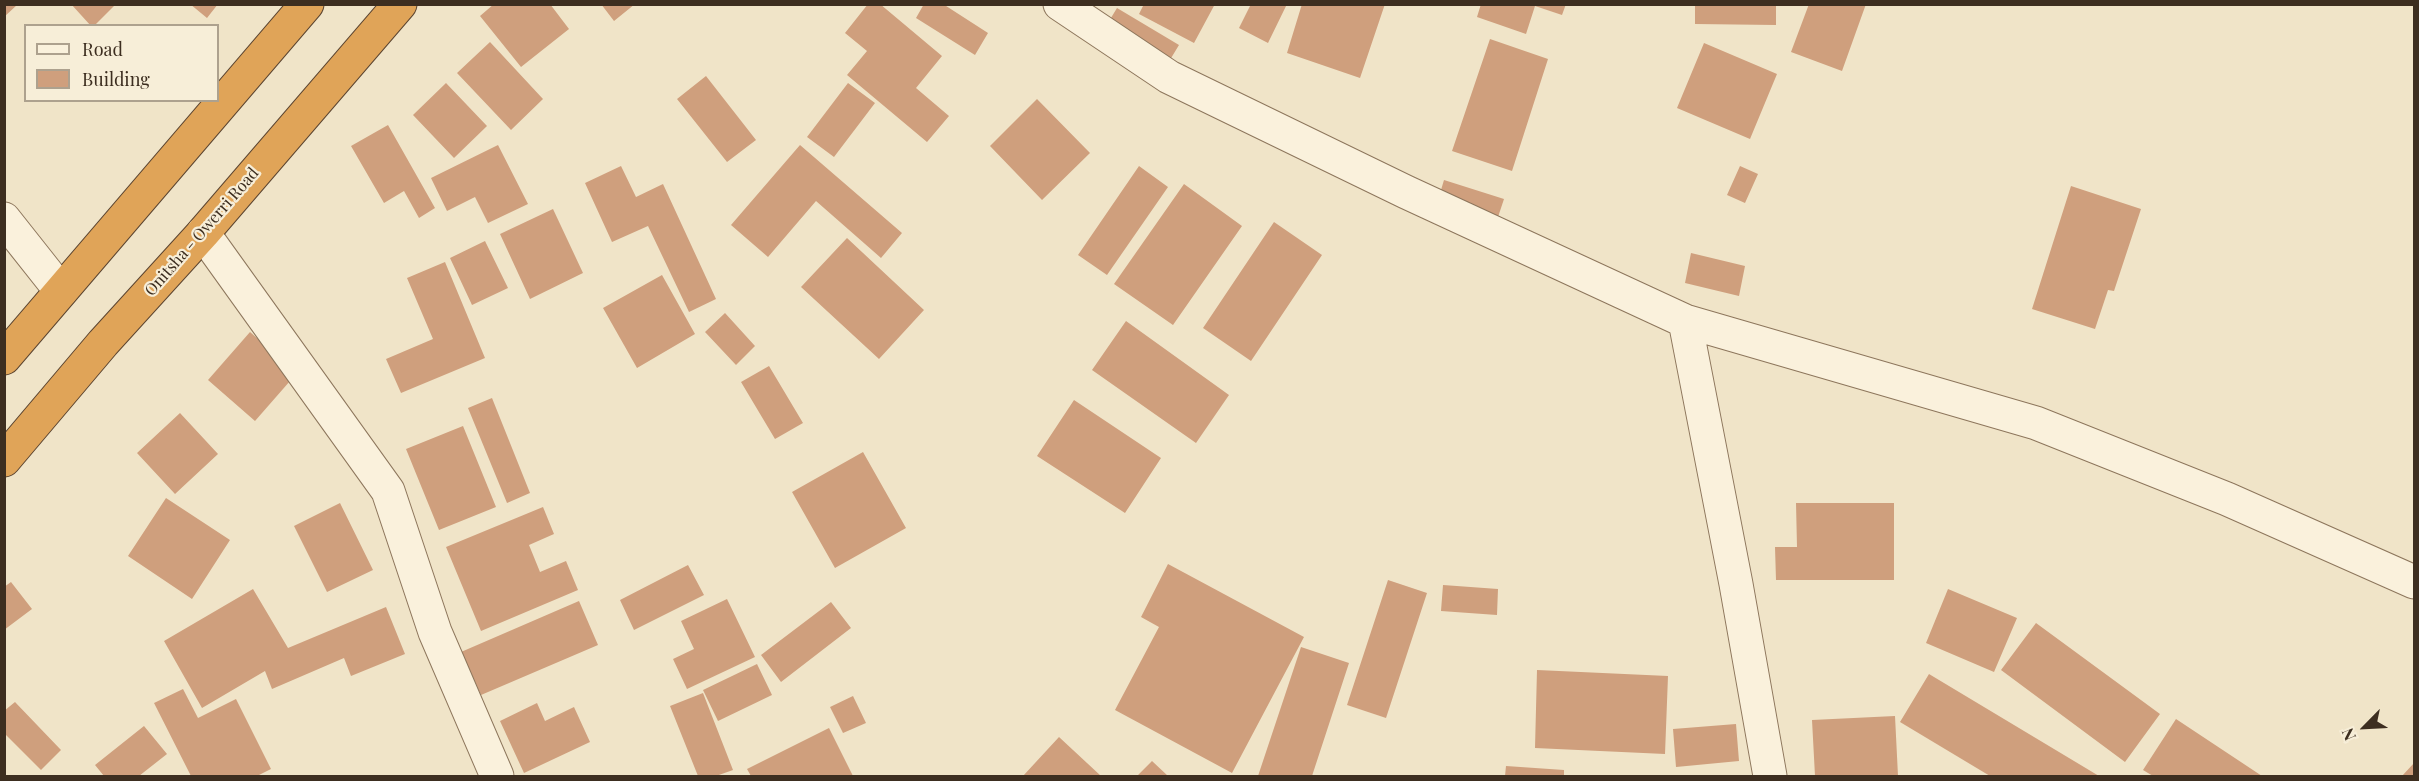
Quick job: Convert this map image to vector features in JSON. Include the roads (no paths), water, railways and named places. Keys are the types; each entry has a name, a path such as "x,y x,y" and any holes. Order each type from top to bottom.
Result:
{"highway":[{"path":"4,358 307,4"},
{"name":"Onitsha - Owerri Road","path":"4,460 103,343 203,233 400,4"}],"street":[{"path":"1060,4 1169,77 1406,192 1684,321 2036,423 2227,499 2415,582"},
{"path":"4,219 61,291"},
{"path":"203,233 388,490 435,632 497,777"},
{"path":"1684,321 1736,585 1770,777"}]}
